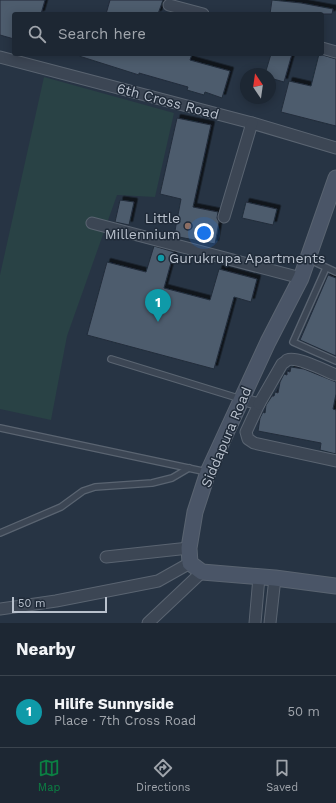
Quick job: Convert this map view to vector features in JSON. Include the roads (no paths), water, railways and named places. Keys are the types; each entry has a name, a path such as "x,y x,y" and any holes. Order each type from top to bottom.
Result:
{"street":[{"path":"169,5 195,12"},
{"path":"324,49 336,52"},
{"name":"6th Cross Road","path":"0,57 252,123 336,148"},
{"path":"224,217 252,123"},
{"name":"Siddapura Road","path":"196,568 189,548 195,512 208,472 268,342 301,278 336,178"},
{"path":"92,223 301,278"},
{"path":"336,375 301,361 287,360 282,364 259,404 246,432 248,439 254,443 336,460"},
{"path":"242,399 259,404"},
{"path":"106,557 189,548"},
{"path":"148,623 196,568"},
{"path":"0,609 56,601 158,581 196,568 336,586"},
{"path":"255,623 259,577"},
{"path":"270,623 275,578"}],"lane":[{"path":"307,259 336,272"},
{"path":"326,268 293,342 336,361"},
{"path":"111,359 242,399"},
{"path":"0,428 208,472"},
{"path":"0,533 61,506 83,491 95,486 152,482 172,478 189,468"}],"place":[{"name":"Little Millennium","path":"188,226"},
{"name":"Gurukrupa Apartments","path":"161,258"},
{"name":"Hilife Sunnyside","path":"158,322"}]}
